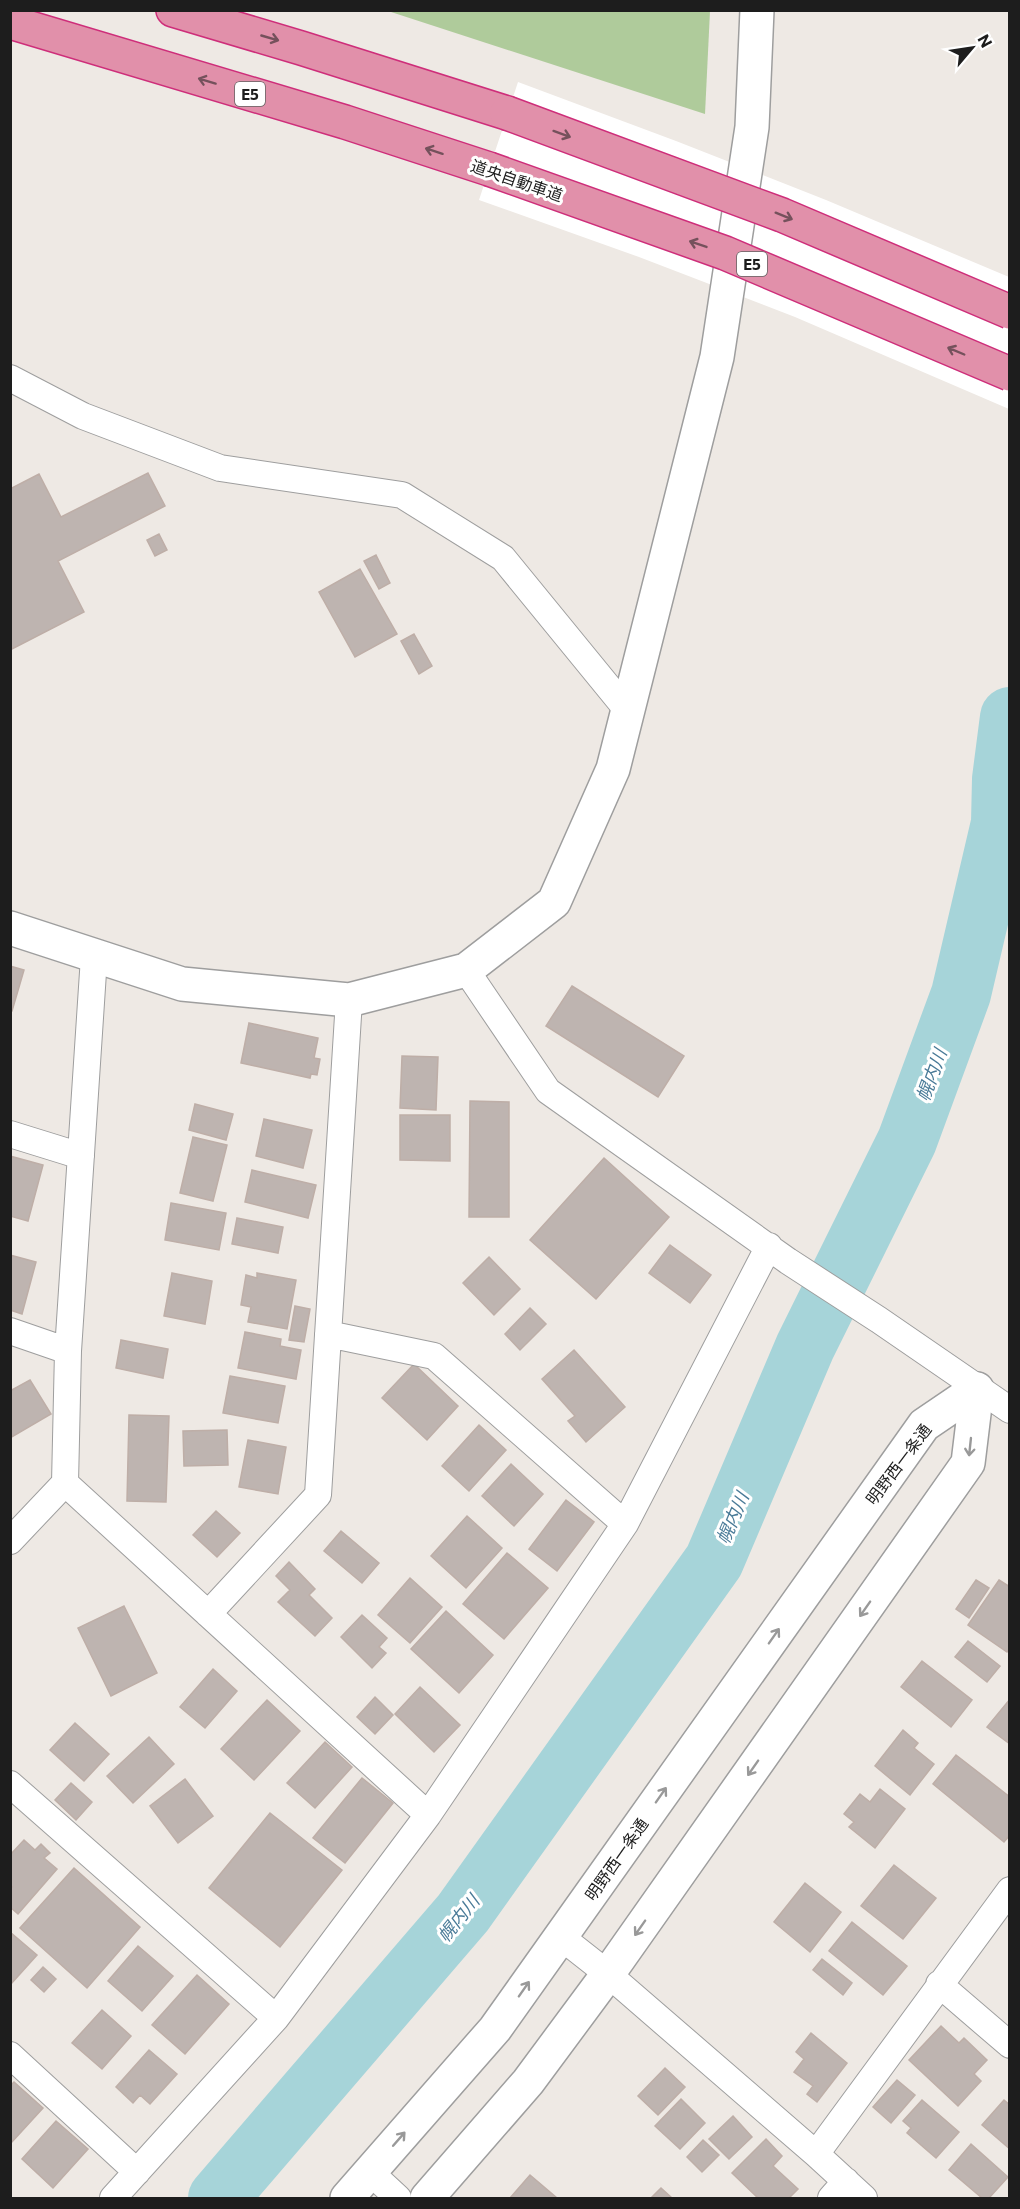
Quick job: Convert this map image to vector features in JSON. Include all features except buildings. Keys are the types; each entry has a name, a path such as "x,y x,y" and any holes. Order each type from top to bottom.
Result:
{"highway":[{"path":"173,10 507,113 782,215 1010,312"},
{"name":"道央自動車道","path":"10,22 333,119 489,170 726,253 1010,374"}],"street":[{"path":"10,928 182,984 349,1000 466,970 554,902 613,769 717,357 752,127 757,10"},
{"path":"10,378 83,416 220,468 402,495 503,558 628,711"},
{"path":"10,1541 65,1483 68,1351 94,957"},
{"path":"466,970 548,1091 769,1246 788,1262 879,1320 976,1389 1010,1410"},
{"path":"208,1614 318,1496 349,1000"},
{"path":"10,1134 81,1156"},
{"path":"113,2199 276,2018 428,1815 625,1524 769,1246"},
{"path":"10,1331 68,1351"},
{"path":"328,1334 434,1356 625,1524"},
{"path":"427,2199 528,2082 608,1974 968,1463 976,1389"},
{"name":"明野西一条通","path":"347,2199 495,2029 924,1425 976,1389"},
{"path":"65,1483 428,1815"},
{"path":"10,1784 276,2018"},
{"path":"816,2154 1010,1890"},
{"path":"561,1937 608,1974 816,2154 847,2193"},
{"path":"939,1984 1010,2045"},
{"path":"10,2055 137,2172"},
{"path":"370,2172 398,2199"}],"green space":[{"path":"388,11 710,11 705,114"}],"pier":[{"path":"518,82 826,200 1009,277 1009,409 795,317 639,257 479,200"}],"waterway":[{"name":"幌内川","path":"218,2198 463,1913 714,1561 805,1347 907,1141 961,994 1001,823 1002,779 1010,717"}]}
